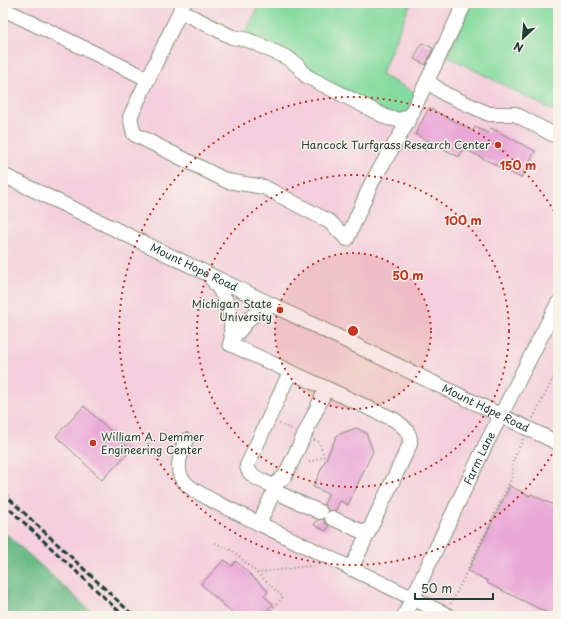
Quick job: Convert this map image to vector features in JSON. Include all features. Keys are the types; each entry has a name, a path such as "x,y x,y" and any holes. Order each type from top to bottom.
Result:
{"street":[{"path":"411,115 400,120 388,118 306,76 298,66 288,58 248,40 232,37 182,7 130,117 134,134 227,181 264,187 330,222 347,239 372,182 411,115 464,3"},
{"path":"3,9 148,79"},
{"path":"427,81 446,94 489,114 515,114 558,137"},
{"name":"Mount Hope Road","path":"3,175 558,443"},
{"path":"208,274 221,289 229,308 231,321 230,331 232,338 230,344 395,420 409,433 410,444 351,569"},
{"name":"Farm Lane","path":"404,616 500,415 558,303"},
{"path":"232,338 239,333 243,326 251,318 260,311 273,305"},
{"path":"290,372 246,466 247,470 250,474 273,489 367,534"},
{"path":"259,524 273,489 285,476 326,389"},
{"path":"186,440 180,453 178,469 180,475 188,486 217,503 259,524 447,615"}],"path":[{"path":"447,615 512,478 513,461 558,369"},
{"path":"215,543 233,551 283,597 266,616"},
{"path":"257,573 313,564 320,568"}],"shaded area":[{"name":"Michigan State University","path":"3,3 558,3 558,616 3,616"}],"green space":[{"path":"260,3 415,3 409,7 381,75 416,93 407,114 397,117 309,74 245,33"},
{"path":"472,3 558,3 558,113 447,56"},
{"path":"3,531 96,616 3,616"}],"building":[{"path":"422,43 433,48 426,65 414,59"},
{"name":"Hancock Turfgrass Research Center","path":"429,108 473,131 475,127 488,133 491,128 535,151 521,178 463,148 459,157 415,134"},
{"name":"William A. Demmer Engineering Center","path":"84,406 131,450 102,480 56,436"},
{"path":"356,428 366,433 373,451 348,505 340,501 336,510 328,511 324,504 329,494 313,487 337,435"},
{"path":"510,486 558,507 558,608 554,616 487,583 488,581 468,571"},
{"path":"324,519 325,523 329,526 326,531 314,525 317,520"},
{"path":"224,560 232,566 236,561 268,591 264,596 273,604 262,616 236,616 201,584"}],"railway":[{"path":"3,493 134,616"},
{"path":"3,503 124,616"}],"place":[{"name":"Hancock Turfgrass Research Center","path":"498,145"},
{"name":"Michigan State University","path":"280,310"},
{"name":"William A. Demmer Engineering Center","path":"93,443"}]}
